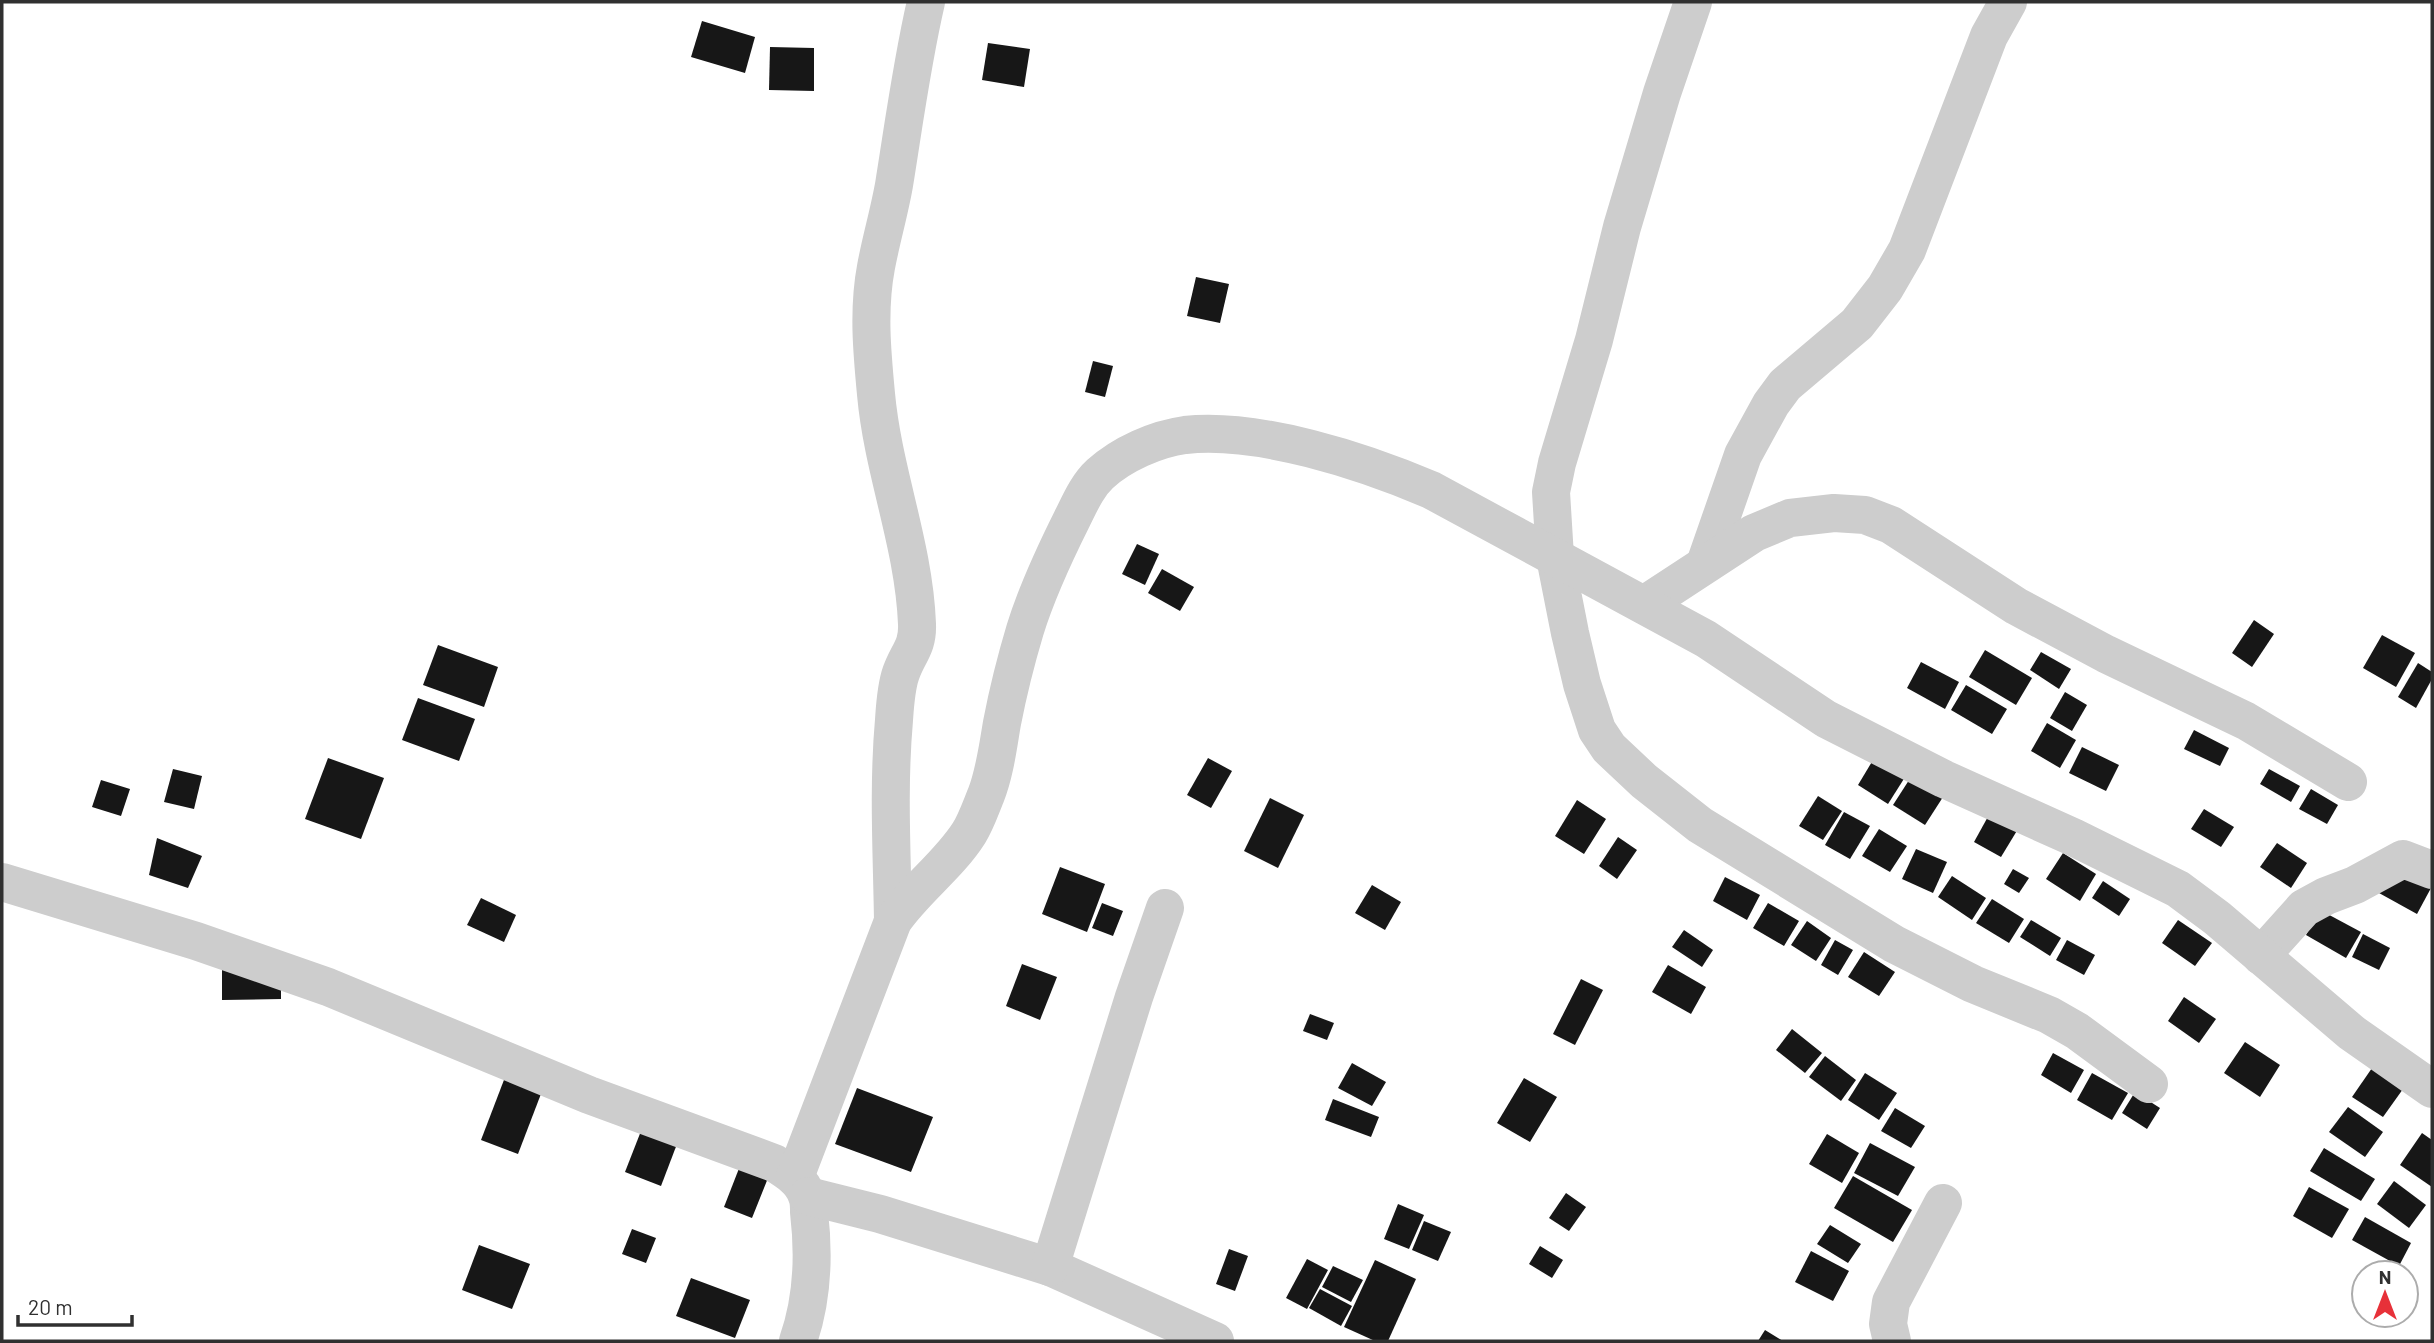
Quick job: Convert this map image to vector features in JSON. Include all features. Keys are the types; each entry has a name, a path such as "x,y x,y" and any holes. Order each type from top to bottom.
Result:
{"street":[{"path":"893,922 890,790 894,719 902,670 916,647 917,623 909,554 888,468 876,397 871,312 876,268 888,218 913,56 926,2"},
{"path":"1693,2 1662,93 1626,215 1551,492 1555,557 1579,671 1597,730 1609,748 1644,781 1700,825 1894,944 1973,984 2049,1015 2077,1031 2149,1084"},
{"path":"1705,564 1744,455 1771,404 1785,385 1857,324 1885,288 1907,250 1989,36 2008,2"},
{"path":"798,1341 811,1278 811,1225 801,1187 893,922 903,907 969,833 987,792 1021,644 1042,582 1084,496 1098,476 1131,454 1160,440 1187,435 1261,439 1309,449 1431,489 1706,639 1826,719 1944,779 2073,837 2178,890 2198,903 2353,1033 2432,1090"},
{"path":"1644,605 1754,533 1790,518 1835,513 1865,515 1891,525 2016,606 2106,654 2246,721 2348,782"},
{"path":"2262,956 2304,908 2326,896 2355,885 2403,859 2432,870"},
{"path":"2,882 196,941 328,987 589,1095 774,1163 801,1187 1050,1267 1215,1341"},
{"path":"1050,1267 1134,997 1165,908"},
{"path":"1892,1341 1888,1324 1891,1302 1943,1203"}],"building":[{"path":"702,21 755,37 745,73 691,57"},
{"path":"988,43 1030,49 1024,87 982,80"},
{"path":"770,47 814,48 814,91 769,90"},
{"path":"1196,277 1229,284 1220,323 1187,316"},
{"path":"1093,361 1113,366 1105,397 1085,392"},
{"path":"1137,544 1159,554 1145,585 1122,574"},
{"path":"1162,569 1194,587 1180,611 1148,593"},
{"path":"2254,620 2274,634 2252,667 2232,653"},
{"path":"2382,635 2415,653 2396,687 2363,668"},
{"path":"438,645 498,667 484,707 423,685"},
{"path":"1985,650 2032,678 2016,705 1969,677"},
{"path":"2041,652 2071,669 2059,689 2030,670"},
{"path":"1921,662 1959,682 1945,709 1907,688"},
{"path":"2418,663 2432,672 2432,679 2416,708 2398,697"},
{"path":"1966,685 2007,709 1992,734 1951,710"},
{"path":"2065,692 2087,705 2072,731 2050,718"},
{"path":"418,698 475,719 459,761 402,740"},
{"path":"2047,723 2076,740 2060,768 2031,751"},
{"path":"2194,730 2229,748 2220,766 2184,749"},
{"path":"2082,747 2119,765 2106,791 2069,773"},
{"path":"1876,755 1907,774 1888,804 1858,785"},
{"path":"328,758 384,778 361,839 305,819"},
{"path":"1208,758 1232,771 1211,808 1187,795"},
{"path":"173,769 202,776 194,809 164,802"},
{"path":"2269,769 2300,786 2291,802 2260,784"},
{"path":"1911,777 1943,797 1925,825 1893,805"},
{"path":"101,780 130,789 121,816 92,807"},
{"path":"2311,789 2338,805 2327,824 2299,809"},
{"path":"1818,796 1842,811 1823,840 1799,826"},
{"path":"1270,798 1304,815 1278,868 1244,851"},
{"path":"1577,800 1606,819 1584,854 1555,836"},
{"path":"2204,809 2234,827 2221,847 2191,829"},
{"path":"1844,812 1870,826 1850,859 1825,845"},
{"path":"1990,813 2018,829 2001,857 1974,842"},
{"path":"1879,829 1907,846 1890,872 1862,856"},
{"path":"1618,837 1637,850 1617,879 1599,866"},
{"path":"157,838 202,856 188,888 149,875"},
{"path":"2277,843 2307,863 2291,888 2260,867"},
{"path":"1916,849 1947,862 1933,893 1902,879"},
{"path":"2063,853 2096,874 2080,901 2046,879"},
{"path":"1060,867 1105,884 1087,932 1042,914"},
{"path":"2392,867 2431,888 2417,914 2379,893"},
{"path":"2013,869 2029,878 2019,893 2004,884"},
{"path":"1952,876 1986,898 1972,920 1938,897"},
{"path":"1725,877 1760,895 1747,920 1713,901"},
{"path":"2103,881 2130,899 2119,916 2092,898"},
{"path":"1372,885 1401,902 1385,930 1355,913"},
{"path":"481,898 516,915 504,942 467,925"},
{"path":"1992,899 2024,919 2009,943 1976,923"},
{"path":"1102,903 1123,911 1113,936 1092,928"},
{"path":"1768,903 1799,921 1784,946 1753,928"},
{"path":"2320,910 2361,932 2346,958 2306,935"},
{"path":"2031,920 2061,938 2050,956 2020,937"},
{"path":"2178,920 2212,943 2195,966 2162,943"},
{"path":"1807,921 1831,938 1816,961 1791,945"},
{"path":"1684,930 1713,950 1702,967 1672,947"},
{"path":"2363,934 2390,948 2379,970 2352,957"},
{"path":"1835,940 1853,950 1838,975 1821,965"},
{"path":"2067,940 2095,955 2084,975 2056,960"},
{"path":"1864,952 1895,972 1879,996 1848,977"},
{"path":"222,960 281,960 281,999 222,1000"},
{"path":"1022,964 1057,977 1040,1020 1006,1006"},
{"path":"1668,965 1706,987 1691,1014 1652,992"},
{"path":"1581,979 1603,990 1575,1045 1553,1034"},
{"path":"2184,997 2216,1019 2199,1043 2168,1021"},
{"path":"1310,1014 1334,1023 1327,1040 1303,1031"},
{"path":"1792,1029 1822,1053 1805,1073 1776,1050"},
{"path":"2245,1042 2280,1065 2260,1097 2224,1073"},
{"path":"2053,1053 2084,1070 2071,1093 2041,1075"},
{"path":"1825,1056 1856,1080 1841,1101 1809,1077"},
{"path":"1352,1063 1386,1082 1372,1106 1338,1088"},
{"path":"2372,1068 2403,1089 2383,1117 2352,1097"},
{"path":"507,1072 544,1086 518,1154 481,1140"},
{"path":"1865,1073 1897,1093 1879,1120 1848,1100"},
{"path":"2092,1073 2128,1093 2112,1120 2077,1100"},
{"path":"1524,1078 1557,1097 1530,1142 1497,1123"},
{"path":"857,1088 933,1117 911,1172 835,1144"},
{"path":"2135,1092 2160,1108 2147,1129 2122,1113"},
{"path":"1333,1099 1379,1117 1371,1137 1325,1120"},
{"path":"2348,1107 2383,1132 2365,1157 2329,1132"},
{"path":"1895,1108 1925,1126 1911,1148 1881,1131"},
{"path":"641,1131 677,1144 661,1186 625,1172"},
{"path":"2422,1133 2432,1140 2432,1187 2400,1165"},
{"path":"1827,1134 1859,1153 1842,1183 1809,1164"},
{"path":"1870,1143 1915,1167 1898,1196 1854,1173"},
{"path":"2324,1148 2375,1179 2361,1201 2310,1171"},
{"path":"745,1153 774,1163 752,1218 724,1207"},
{"path":"1853,1176 1912,1210 1893,1242 1834,1208"},
{"path":"2394,1181 2426,1205 2409,1228 2377,1204"},
{"path":"2309,1187 2349,1209 2332,1238 2293,1216"},
{"path":"1566,1193 1586,1207 1569,1231 1549,1218"},
{"path":"1398,1204 1424,1215 1409,1249 1384,1239"},
{"path":"2365,1217 2411,1243 2403,1259 2386,1259 2352,1240"},
{"path":"1424,1221 1451,1232 1438,1261 1412,1250"},
{"path":"1830,1225 1861,1244 1848,1263 1817,1244"},
{"path":"632,1229 656,1238 646,1263 622,1254"},
{"path":"479,1245 530,1264 512,1309 462,1290"},
{"path":"1540,1246 1563,1260 1552,1278 1529,1264"},
{"path":"1229,1249 1248,1256 1235,1291 1216,1284"},
{"path":"1811,1251 1849,1271 1833,1301 1795,1282"},
{"path":"1307,1259 1328,1270 1307,1309 1286,1298"},
{"path":"1375,1260 1416,1279 1388,1341 1375,1341 1344,1327"},
{"path":"1333,1266 1363,1280 1351,1302 1322,1287"},
{"path":"691,1278 750,1300 735,1338 676,1316"},
{"path":"1320,1289 1352,1306 1341,1326 1309,1308"},
{"path":"1765,1330 1783,1341 1758,1341"}]}
